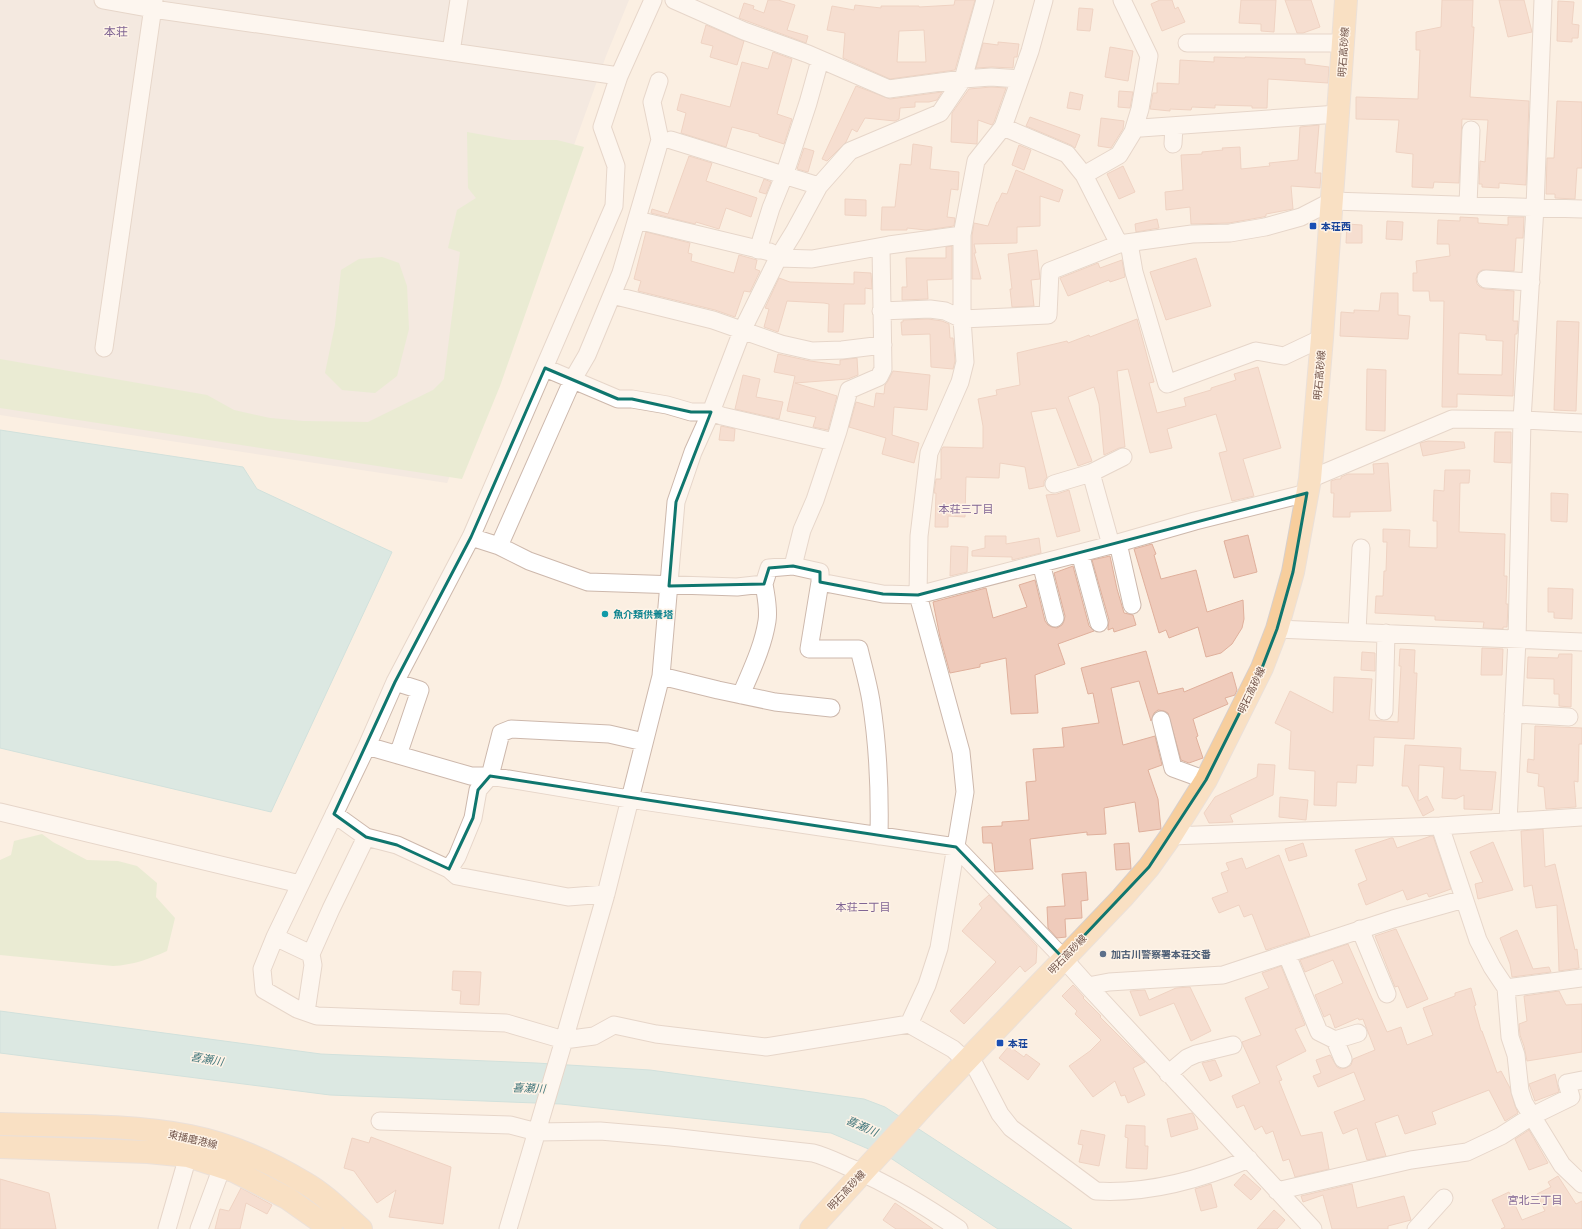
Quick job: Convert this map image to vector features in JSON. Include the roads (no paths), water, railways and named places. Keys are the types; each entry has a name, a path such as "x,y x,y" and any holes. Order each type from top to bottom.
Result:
{"main road":[{"name":"明石高砂線","path":"811,1229 927,1102 1122,898 1149,867 1171,836 1206,780 1262,668 1277,628 1292,572 1309,486 1322,338 1346,0"},
{"name":"東播磨港線","path":"0,1124 113,1127 190,1146 242,1152 306,1183 332,1202 360,1229"},
{"name":"東播磨港線","path":"0,1147 148,1152 190,1146 222,1167 234,1171 287,1198 331,1229"}],"street":[{"path":"103,0 153,4 451,52 619,76"},
{"path":"451,52 459,0"},
{"path":"653,0 619,76 602,127 616,166 614,206 471,537 395,682 367,746 275,937 262,968 264,990 297,1009 317,1016 506,1023 564,1040 594,1036 614,1025 656,1034 766,1047 909,1024 953,1048 966,1061 975,1066 1000,1114 1011,1128 1096,1191 1108,1192 1167,1184 1233,1166 1249,1159"},
{"path":"674,0 744,31 820,60 889,90 964,79 991,77 1020,79"},
{"path":"508,1229 606,894 661,676 676,502 693,452 742,331 779,256 819,186 850,151 940,113 964,79 984,0"},
{"path":"909,1024 927,985 939,948 966,792 961,752 918,595 919,536 929,453 960,382 965,362 962,319 962,235 976,161 1003,127 1030,51 1044,0"},
{"path":"1084,175 1119,155 1133,132 1140,109 1149,56 1122,0"},
{"path":"1508,822 1517,639 1522,420 1535,207 1543,0"},
{"path":"104,348 153,4"},
{"path":"1187,43 1343,43"},
{"path":"758,250 771,208 784,176 808,103 820,60"},
{"path":"499,546 573,379 587,355 621,273 660,140 652,102 659,81"},
{"path":"1141,128 1338,114"},
{"path":"1173,144 1174,126"},
{"path":"1003,127 1067,154 1084,175 1124,244 1134,272 1167,384 1256,351 1284,356 1322,338"},
{"path":"1468,206 1471,130"},
{"path":"671,140 819,186"},
{"path":"881,311 930,309 946,311 962,319 1048,315 1050,271 1124,244 1192,234 1230,233 1265,227 1301,217 1332,201 1582,209"},
{"path":"637,220 779,256 812,259 962,235"},
{"path":"793,566 802,530 815,500 849,390 879,377 884,369 881,311 881,247"},
{"path":"1486,279 1531,282"},
{"path":"612,295 712,320 781,344 812,351 842,350 882,345"},
{"path":"544,368 618,399 632,399 691,412 710,412 834,442"},
{"path":"820,582 883,594 918,595 1114,544 1309,486 1452,419 1582,423"},
{"path":"1054,484 1091,473 1123,457"},
{"path":"1091,473 1132,605"},
{"path":"471,537 499,546 529,561 588,582 669,586 738,587 764,584"},
{"path":"1357,632 1361,548"},
{"path":"1080,553 1098,623"},
{"path":"1042,563 1055,618"},
{"path":"741,695 762,643 767,622 767,602 764,584 770,568 793,566 820,572 820,582 809,649 859,649 871,698 875,728 880,804 879,836"},
{"path":"1277,628 1582,642"},
{"path":"1384,711 1386,633"},
{"path":"661,676 775,702 831,708"},
{"path":"395,682 420,690 398,755"},
{"path":"1513,714 1569,717"},
{"path":"1160,720 1173,768 1206,780"},
{"path":"449,869 457,857 473,818 478,790 490,776 501,734 511,729 610,734 644,742"},
{"path":"367,746 471,776 490,776 629,799 956,847 1063,958 1168,1074 1249,1159 1277,1191 1304,1226"},
{"path":"0,812 300,884"},
{"path":"334,814 366,837 397,845 449,869 457,876 568,897 606,894"},
{"path":"1171,836 1440,826 1582,817"},
{"path":"1440,826 1478,940 1492,967 1506,988 1510,1037 1516,1055 1520,1091 1524,1103 1562,1165 1582,1184"},
{"path":"306,1012 313,966 311,954 366,837"},
{"path":"1088,986 1109,982 1223,975 1360,929 1464,899"},
{"path":"1360,929 1387,994"},
{"path":"275,937 311,954"},
{"path":"1287,954 1319,1032 1336,1040 1358,1033"},
{"path":"1506,988 1582,978"},
{"path":"1336,1040 1343,1059"},
{"path":"1168,1074 1187,1058 1196,1054 1233,1045"},
{"path":"1277,1191 1411,1160 1467,1152 1501,1136 1532,1116 1571,1097 1567,1083 1582,1080"},
{"path":"380,1121 510,1125 537,1132 616,1132 813,1153 864,1170 896,1188 959,1229"},
{"path":"166,1229 190,1146"},
{"path":"199,1229 222,1167"},
{"path":"1416,1229 1444,1198"}],"water":[{"path":"0,430 243,467 257,489 392,552 271,812 0,748"},
{"name":"喜瀬川","path":"0,1011 321,1054 536,1063 650,1070 864,1099 885,1107 1072,1229 998,1229 892,1159 831,1133 561,1104 330,1095 0,1053"}],"place":[{"name":"本荘西","path":"1313,226"},
{"name":"魚介類供養塔","path":"605,614"},
{"name":"加古川警察署本荘交番","path":"1103,954"},
{"name":"本荘","path":"1000,1043"}],"district":[{"name":"本荘","path":"116,32"},
{"name":"本荘三丁目","path":"966,509"},
{"name":"本荘二丁目","path":"863,907"},
{"name":"宮北三丁目","path":"1535,1200"}]}
